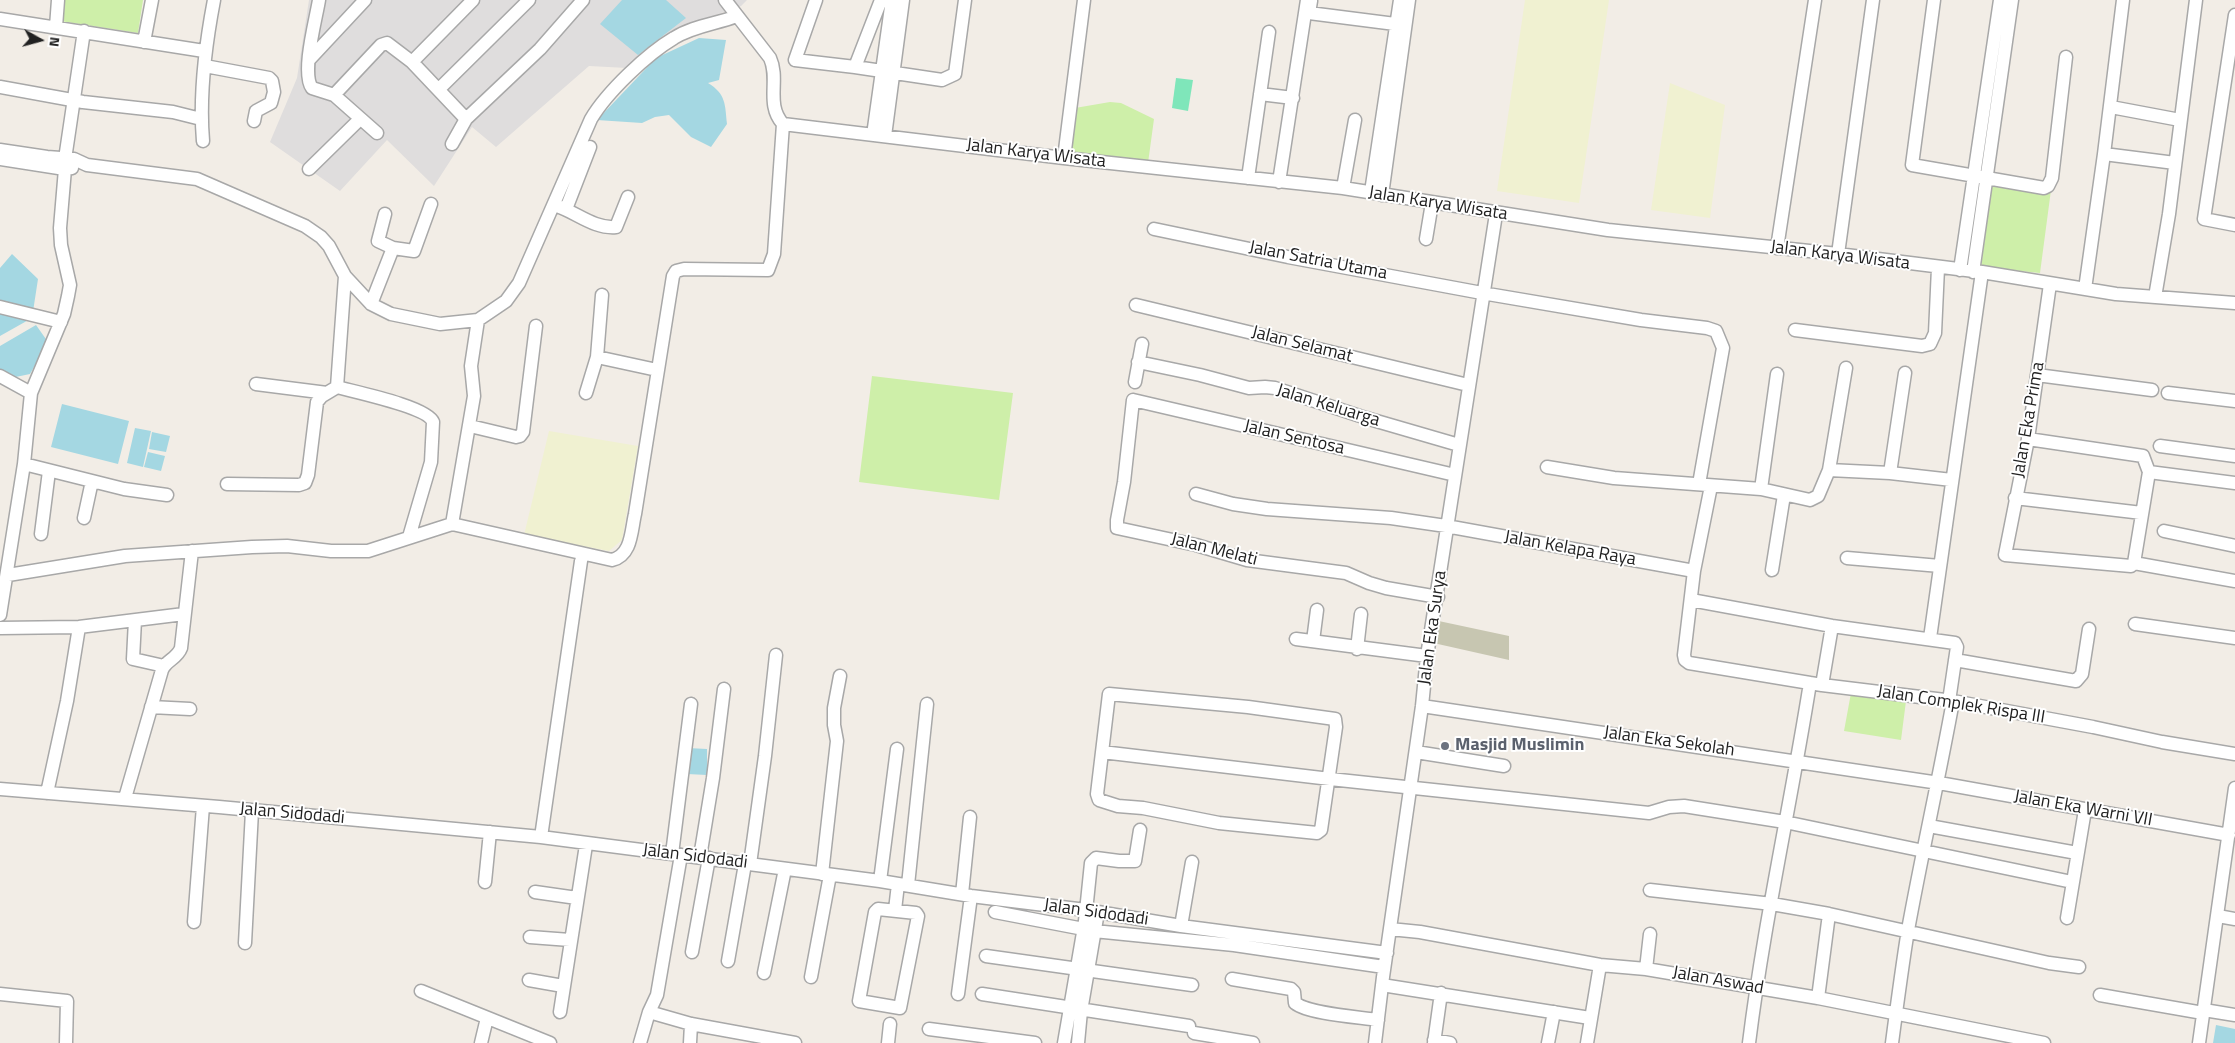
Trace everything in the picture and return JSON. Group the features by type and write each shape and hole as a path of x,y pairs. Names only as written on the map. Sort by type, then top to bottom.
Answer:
{"street":[{"path":"56,27 58,0"},
{"path":"144,42 152,0"},
{"path":"203,141 201,118 205,66 204,51 214,0"},
{"path":"319,0 309,60 308,75 310,86 334,95 377,133"},
{"path":"309,60 365,0"},
{"path":"412,62 473,0"},
{"path":"439,89 529,0"},
{"path":"452,144 466,119 540,49 583,0"},
{"path":"816,0 795,60 942,80 955,74 965,0"},
{"path":"855,67 881,0"},
{"path":"879,135 887,72 892,0"},
{"path":"887,72 903,0"},
{"path":"1064,158 1084,0"},
{"path":"1279,182 1307,0"},
{"path":"1312,0 1310,14 1401,25"},
{"path":"1400,0 1401,25"},
{"path":"1376,194 1401,25 1409,0"},
{"path":"1777,248 1815,0"},
{"path":"1838,254 1873,0"},
{"path":"1934,0 1912,165 1973,174 2044,188 2050,183 2066,57"},
{"path":"1930,638 1952,480 1971,367 1973,174 2000,0"},
{"path":"1972,271 1988,177 2012,0"},
{"path":"2085,289 2111,107 2123,0"},
{"path":"2155,297 2169,214 2196,0"},
{"path":"8,575 116,557 192,551 286,546 330,551 368,551 452,524 612,560 622,556 627,550 635,514 673,276 676,272 684,269 764,272 771,266 774,254 782,124 776,116 773,107 774,67 766,52 736,16 728,1"},
{"path":"2235,15 2230,88 2204,219 2235,225"},
{"path":"0,150 87,165 197,179 304,226 321,237 335,255 345,276 372,304 391,314 440,324 478,320 506,301 519,283 591,119 600,103 638,67 674,38 705,25 736,16"},
{"path":"0,20 204,51"},
{"path":"1248,178 1269,32"},
{"path":"0,615 8,575 24,464 31,393 61,322 70,285 61,245 60,228 68,162 74,145 88,33"},
{"path":"334,95 384,44 391,44 412,62 466,119"},
{"path":"205,66 269,78 272,81 274,92 271,103 256,111 254,120"},
{"path":"0,87 78,101 173,112 201,118"},
{"path":"1260,94 1293,98"},
{"path":"2111,107 2180,120"},
{"path":"309,168 360,119"},
{"path":"1343,188 1355,120"},
{"name":"Jalan Karya Wisata","path":"782,124 1064,158 1343,188 1432,204 1608,230 1838,254 1972,271 2085,289 2235,303"},
{"path":"566,209 590,147"},
{"path":"2104,154 2174,163"},
{"path":"0,159 68,162"},
{"path":"554,205 601,227 616,227 628,197"},
{"path":"385,214 378,241 393,248 414,251 431,204"},
{"path":"1426,239 1432,204"},
{"name":"Jalan Eka Surya","path":"1375,1043 1384,967 1416,752 1427,656 1438,597 1446,526 1496,214"},
{"name":"Jalan Satria Utama","path":"1154,229 1288,257 1482,293 1641,320 1706,328 1718,334 1722,348 1684,655 1687,662"},
{"path":"372,304 393,248"},
{"path":"1794,330 1922,346 1930,344 1934,340 1937,310 1935,305 1940,268"},
{"path":"227,484 299,485 305,483 308,475 318,402 332,390 345,276"},
{"name":"Jalan Eka Prima","path":"2050,284 2028,439 2005,555 2129,567 2134,563"},
{"path":"586,393 597,357 602,295"},
{"name":"Jalan Selamat","path":"1136,305 1468,385"},
{"path":"0,307 61,322"},
{"path":"452,524 474,396 471,366 478,320"},
{"path":"470,426 516,437 520,436 523,432 536,326"},
{"path":"1135,382 1142,344"},
{"path":"597,357 657,370"},
{"name":"Jalan Keluarga","path":"1138,362 1249,388 1275,388 1366,418 1459,444"},
{"path":"1547,467 1614,478 1761,489 1810,500 1815,499 1821,492 1829,470 1846,368"},
{"path":"1890,473 1905,373"},
{"path":"1761,489 1777,374"},
{"path":"2037,375 2152,390"},
{"path":"0,376 31,393"},
{"path":"256,384 332,390 424,412 432,418 431,462 409,537"},
{"path":"2168,392 2235,401"},
{"name":"Jalan Sentosa","path":"1133,400 1455,475"},
{"name":"Jalan Melati","path":"1133,400 1117,528 1196,545 1247,560 1346,573 1386,588 1438,597"},
{"path":"2028,439 2140,454 2146,459 2149,472 2134,563 2235,581"},
{"path":"2160,446 2235,456"},
{"path":"24,464 49,472 124,489 167,495"},
{"path":"1829,470 1890,473 1952,480"},
{"path":"41,534 49,472"},
{"path":"2149,472 2235,483"},
{"path":"84,518 92,481"},
{"name":"Jalan Kelapa Raya","path":"1196,494 1233,504 1267,509 1392,518 1446,526 1694,571"},
{"path":"1772,570 1784,495"},
{"path":"2016,498 2142,512"},
{"path":"2164,531 2235,546"},
{"path":"125,798 164,666 179,652 192,551"},
{"path":"1848,558 1940,566"},
{"path":"541,837 582,561"},
{"path":"1691,600 1832,626 1930,638 1955,643 1957,647 1951,701 1938,783 1908,932 1892,1043"},
{"path":"1313,641 1317,610"},
{"path":"0,628 79,627 184,614"},
{"path":"1357,648 1361,614"},
{"path":"135,620 133,659 164,666"},
{"path":"2135,624 2235,638"},
{"path":"1749,1043 1756,988 1785,822 1816,684 1832,626"},
{"path":"47,793 67,700 79,627"},
{"path":"1955,660 2076,681 2082,674 2089,629"},
{"path":"1296,639 1427,656"},
{"path":"728,960 747,864 765,756 776,655"},
{"name":"Jalan Complek Rispa III","path":"1687,662 1816,684 1951,701 2093,727 2162,742 2235,754"},
{"path":"811,978 826,875 837,741 834,725 834,708 840,676"},
{"path":"692,952 724,688"},
{"path":"1109,694 1331,717 1336,721 1330,779 1321,830 1317,833 1219,823 1143,808 1118,806 1099,800 1097,794 1109,694"},
{"path":"640,1043 649,1012 657,995 677,854 692,704"},
{"path":"895,910 903,884 927,704"},
{"name":"Jalan Eka Sekolah","path":"1422,706 1798,760 1938,783"},
{"path":"151,707 190,709"},
{"path":"880,881 897,749"},
{"path":"1102,752 1330,779 1649,813 1684,806 1785,822 2072,882"},
{"path":"1416,752 1504,766"},
{"name":"Jalan Eka Warni VII","path":"1938,783 2085,810 2231,840"},
{"name":"Jalan Sidodadi","path":"0,788 541,837 586,845 677,854 903,884 966,895 1092,911 1181,926 1387,953"},
{"path":"2199,1043 2231,840 2235,789"},
{"path":"194,922 203,806"},
{"path":"2067,918 2085,810"},
{"path":"245,943 252,811"},
{"path":"958,994 970,818"},
{"path":"1930,826 2077,853"},
{"path":"1064,1043 1075,1010 1092,911 1093,859 1135,861 1140,830"},
{"path":"485,882 490,832"},
{"path":"560,1012 576,898 586,845"},
{"path":"1181,926 1192,862"},
{"path":"764,973 785,869"},
{"path":"1650,890 1772,904 1829,914 2079,968"},
{"path":"535,892 576,898"},
{"path":"878,909 895,910 916,913 918,916 900,1008 858,1001 875,912 878,909"},
{"path":"995,912 1089,929 1234,945 1384,967"},
{"path":"1818,998 1829,914"},
{"path":"2218,916 2235,918"},
{"name":"Jalan Aswad","path":"1390,929 1420,932 1600,965 1646,969 1818,998 2044,1043"},
{"path":"1646,969 1650,934"},
{"path":"530,937 570,940"},
{"path":"986,956 1192,985"},
{"path":"1588,1043 1590,1018 1600,965"},
{"path":"529,980 563,986"},
{"path":"1232,980 1291,989 1294,992 1295,1003 1300,1007 1378,1020"},
{"path":"1382,985 1590,1018"},
{"path":"421,991 550,1043"},
{"path":"1441,993 1434,1042 1450,1043"},
{"path":"0,994 67,1001 66,1043"},
{"path":"982,994 1191,1029 1253,1043"},
{"path":"2100,994 2235,1015"},
{"path":"1075,1010 1078,1043"},
{"path":"649,1012 692,1024 796,1043"},
{"path":"1548,1043 1554,1012"},
{"path":"481,1043 487,1018"},
{"path":"690,1043 692,1024"},
{"path":"888,1043 890,1024"},
{"path":"929,1029 1034,1043"}],"shaded area":[{"path":"309,0 747,0 741,6 688,25 627,68 589,66 496,147 472,127 434,186 387,140 340,191 270,142 297,78"},
{"path":"1525,0 1609,0 1579,203 1497,191"},
{"path":"1670,83 1725,105 1710,218 1651,210"},
{"path":"549,431 638,446 622,540 609,551 524,535"},
{"path":"1434,620 1509,636 1509,660 1429,642"}],"green space":[{"path":"62,0 143,0 138,33 60,21"},
{"path":"1176,78 1193,80 1188,111 1172,108"},
{"path":"1110,102 1121,103 1154,119 1148,163 1069,153 1075,108"},
{"path":"1992,184 2051,190 2040,273 1981,267"},
{"path":"872,376 1013,393 999,500 859,482"},
{"path":"1851,693 1906,701 1901,740 1844,731"}],"water":[{"path":"622,0 666,0 686,18 638,55 600,24"},
{"path":"699,38 726,40 719,80 708,83 718,91 724,100 727,124 711,147 691,137 669,115 655,117 642,123 597,120 656,58"},
{"path":"12,254 38,279 32,318 0,336 0,268"},
{"path":"36,325 48,342 30,374 6,379 0,375 0,346"},
{"path":"62,404 129,421 118,464 51,447"},
{"path":"135,428 151,431 143,467 127,463"},
{"path":"152,432 170,436 166,452 149,449"},
{"path":"148,452 165,456 161,471 144,467"},
{"path":"688,748 707,749 707,775 687,774"},
{"path":"2216,1025 2235,1029 2235,1043 2213,1043"}],"place":[{"name":"Masjid Muslimin","path":"1445,746"}]}
